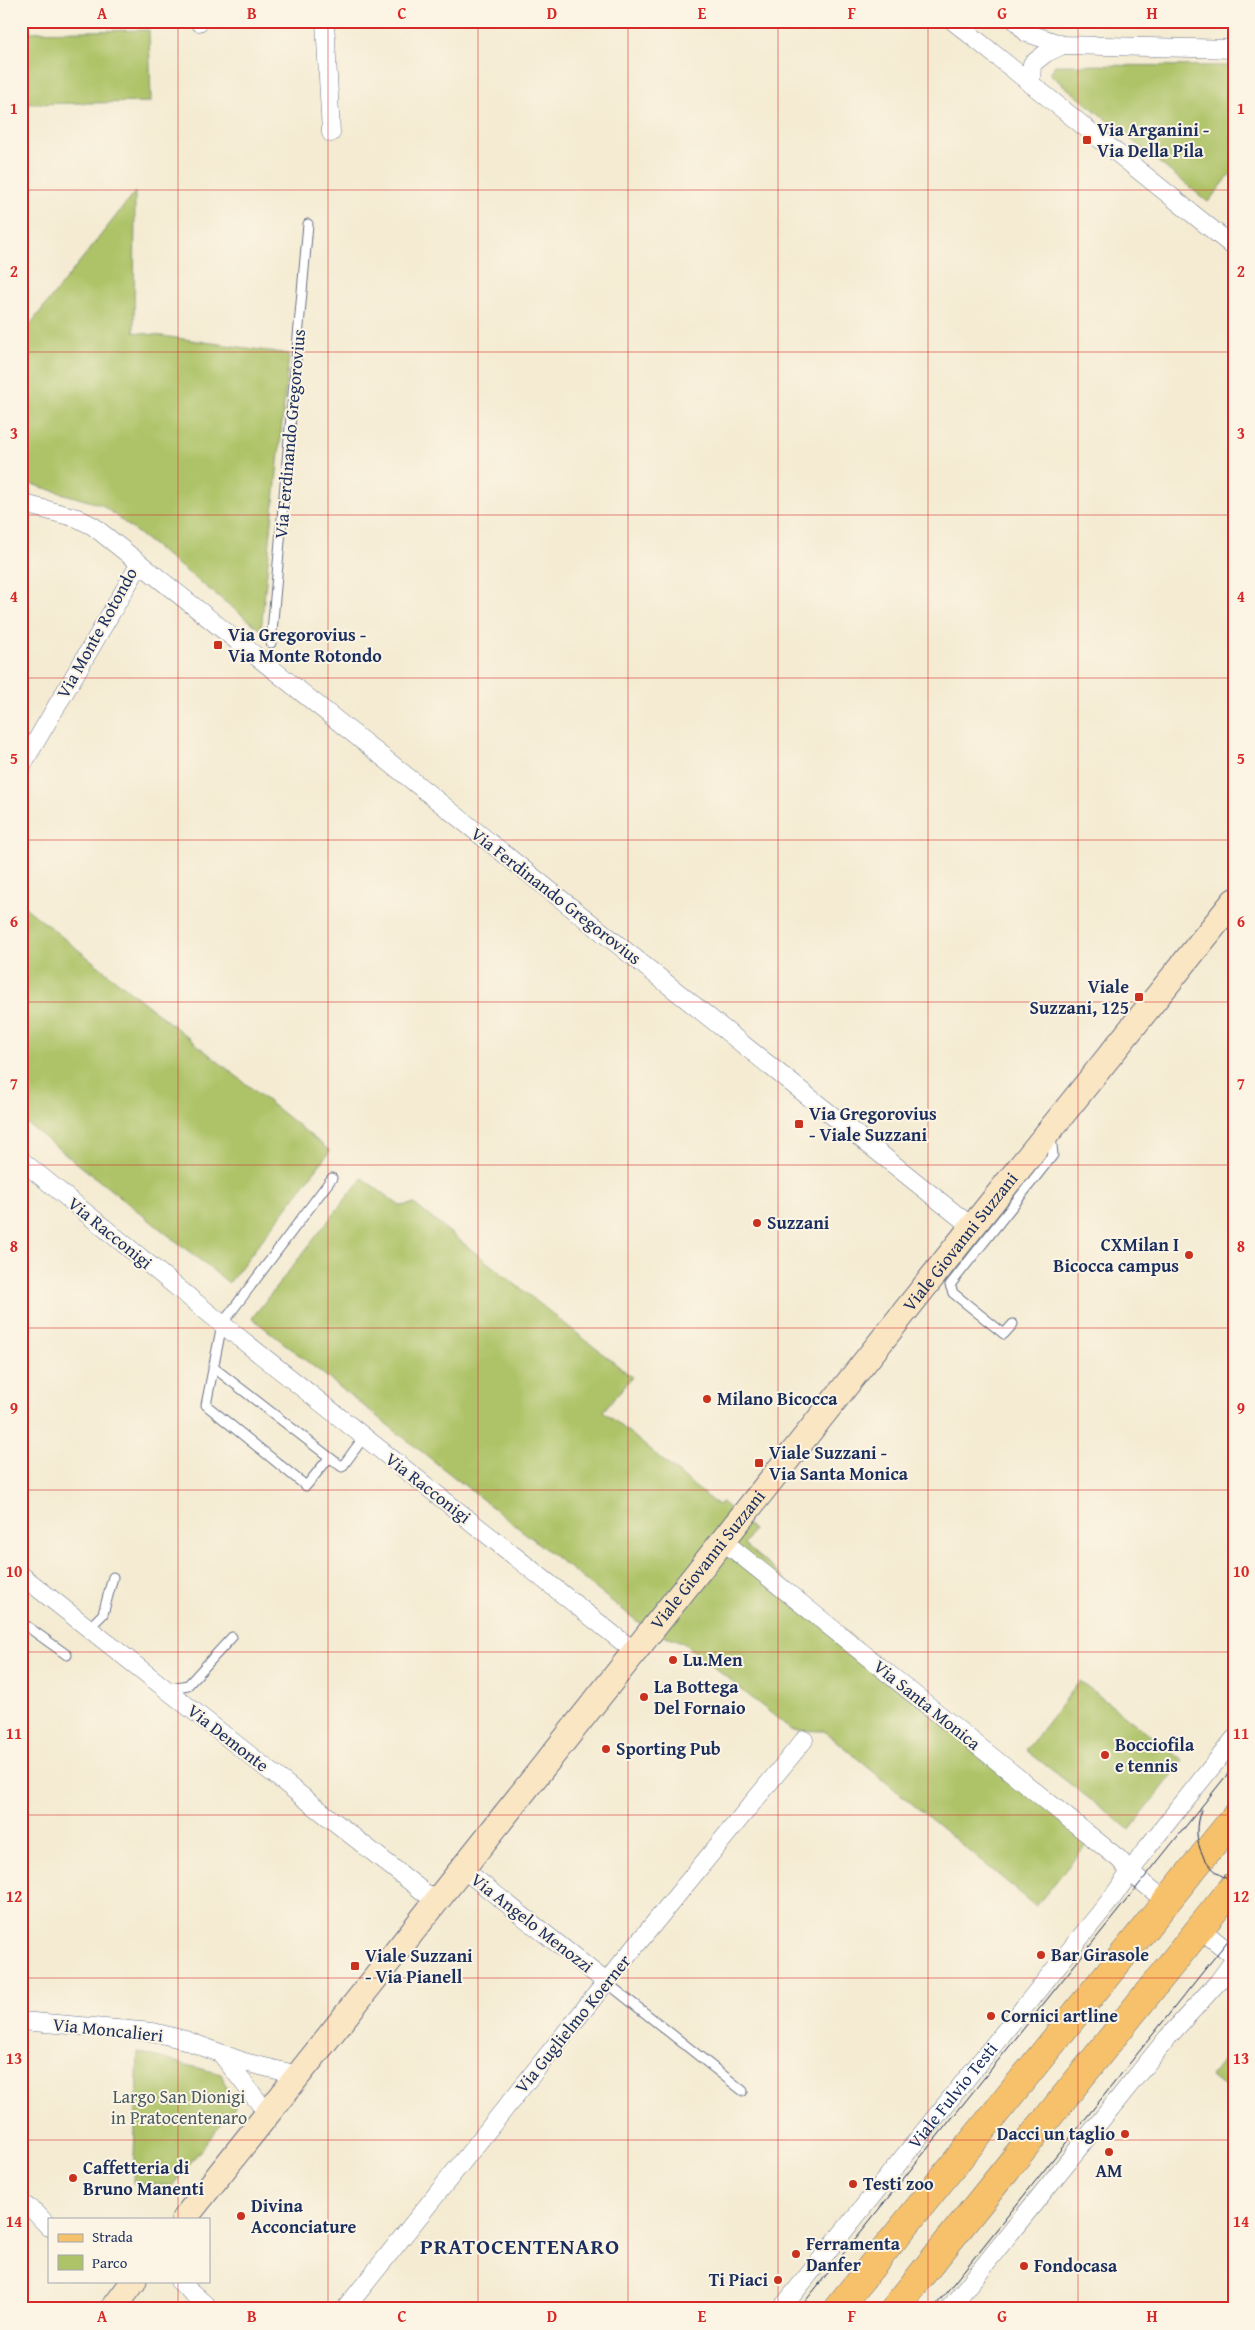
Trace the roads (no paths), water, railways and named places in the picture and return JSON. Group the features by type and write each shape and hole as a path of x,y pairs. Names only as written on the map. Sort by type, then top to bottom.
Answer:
{"main road":[{"path":"836,2309 1234,1818"},
{"path":"894,2309 1234,1886"},
{"path":"1167,1902 1199,1928"}],"street":[{"path":"325,21 331,132"},
{"path":"1016,21 1026,33 1063,45 1234,49"},
{"path":"963,24 1031,84 1234,247"},
{"path":"1031,84 1032,64 1046,53 1063,45"},
{"name":"Via Monte Rotondo","path":"21,503 88,522 139,565 21,767"},
{"name":"Via Ferdinando Gregorovius","path":"139,565 972,1227"},
{"name":"Viale Giovanni Suzzani","path":"185,2218 722,1540 1234,901"},
{"name":"Via Racconigi","path":"21,1160 364,1438 634,1651"},
{"name":"Via Santa Monica","path":"722,1540 1119,1859 1130,1872 1167,1902"},
{"name":"Via Demonte","path":"21,1575 436,1901"},
{"name":"Viale Fulvio Testi","path":"781,2309 1234,1739"},
{"name":"Via Guglielmo Koerner","path":"345,2309 606,1982 804,1740"},
{"name":"Via Angelo Menozzi","path":"462,1868 606,1982"},
{"path":"1199,1928 1234,1956"},
{"path":"949,2309 1168,2037 1218,1982 1234,1960"},
{"name":"Via Moncalieri","path":"21,2021 153,2032 185,2040 221,2055 298,2075"},
{"name":"Via Moncalieri","path":"221,2055 267,2113"},
{"path":"23,2203 48,2227"},
{"path":"180,2282 210,2309"},
{"path":"113,2309 127,2283"}],"lane":[{"name":"Via Ferdinando Gregorovius","path":"271,644 308,224"},
{"path":"1013,1324 1004,1334 953,1293 950,1286 1053,1155 1050,1129"},
{"path":"329,1458 306,1486 206,1405 222,1324 332,1178"},
{"path":"214,1367 342,1467 364,1438"},
{"path":"89,1628 103,1614 113,1577"},
{"path":"23,1625 66,1654"},
{"path":"166,1689 188,1685 232,1637"},
{"name":"Via Angelo Menozzi","path":"606,1982 743,2091"}],"tram line":[{"path":"799,2309 1234,1766"},
{"path":"1201,1810 1197,1832 1198,1843 1202,1853 1214,1870 1234,1882"},
{"path":"933,2309 1234,1933"}],"place":[{"name":"Via Arganini - Via Della Pila","path":"1087,140"},
{"name":"Via Gregorovius - Via Monte Rotondo","path":"218,645"},
{"name":"Viale Suzzani, 125","path":"1139,997"},
{"name":"Via Gregorovius - Viale Suzzani","path":"799,1124"},
{"name":"Suzzani","path":"757,1223"},
{"name":"CXMilan I Bicocca campus","path":"1189,1255"},
{"name":"Milano Bicocca","path":"707,1399"},
{"name":"Viale Suzzani - Via Santa Monica","path":"759,1463"},
{"name":"Lu.Men","path":"673,1660"},
{"name":"La Bottega Del Fornaio","path":"644,1697"},
{"name":"Sporting Pub","path":"606,1749"},
{"name":"Bocciofila e tennis","path":"1105,1755"},
{"name":"Bar Girasole","path":"1041,1955"},
{"name":"Viale Suzzani - Via Pianell","path":"355,1966"},
{"name":"Cornici artline","path":"991,2016"},
{"name":"Dacci un taglio","path":"1125,2134"},
{"name":"AM","path":"1109,2152"},
{"name":"Caffetteria di Bruno Manenti","path":"73,2178"},
{"name":"Testi zoo","path":"853,2184"},
{"name":"Divina Acconciature","path":"241,2216"},
{"name":"Ferramenta Danfer","path":"796,2254"},
{"name":"Fondocasa","path":"1024,2266"},
{"name":"Ti Piaci","path":"778,2280"}],"district":[{"name":"PRATOCENTENARO","path":"520,2246"}],"park label":[{"name":"Largo San Dionigi in Pratocentenaro","path":"179,2107"}]}
